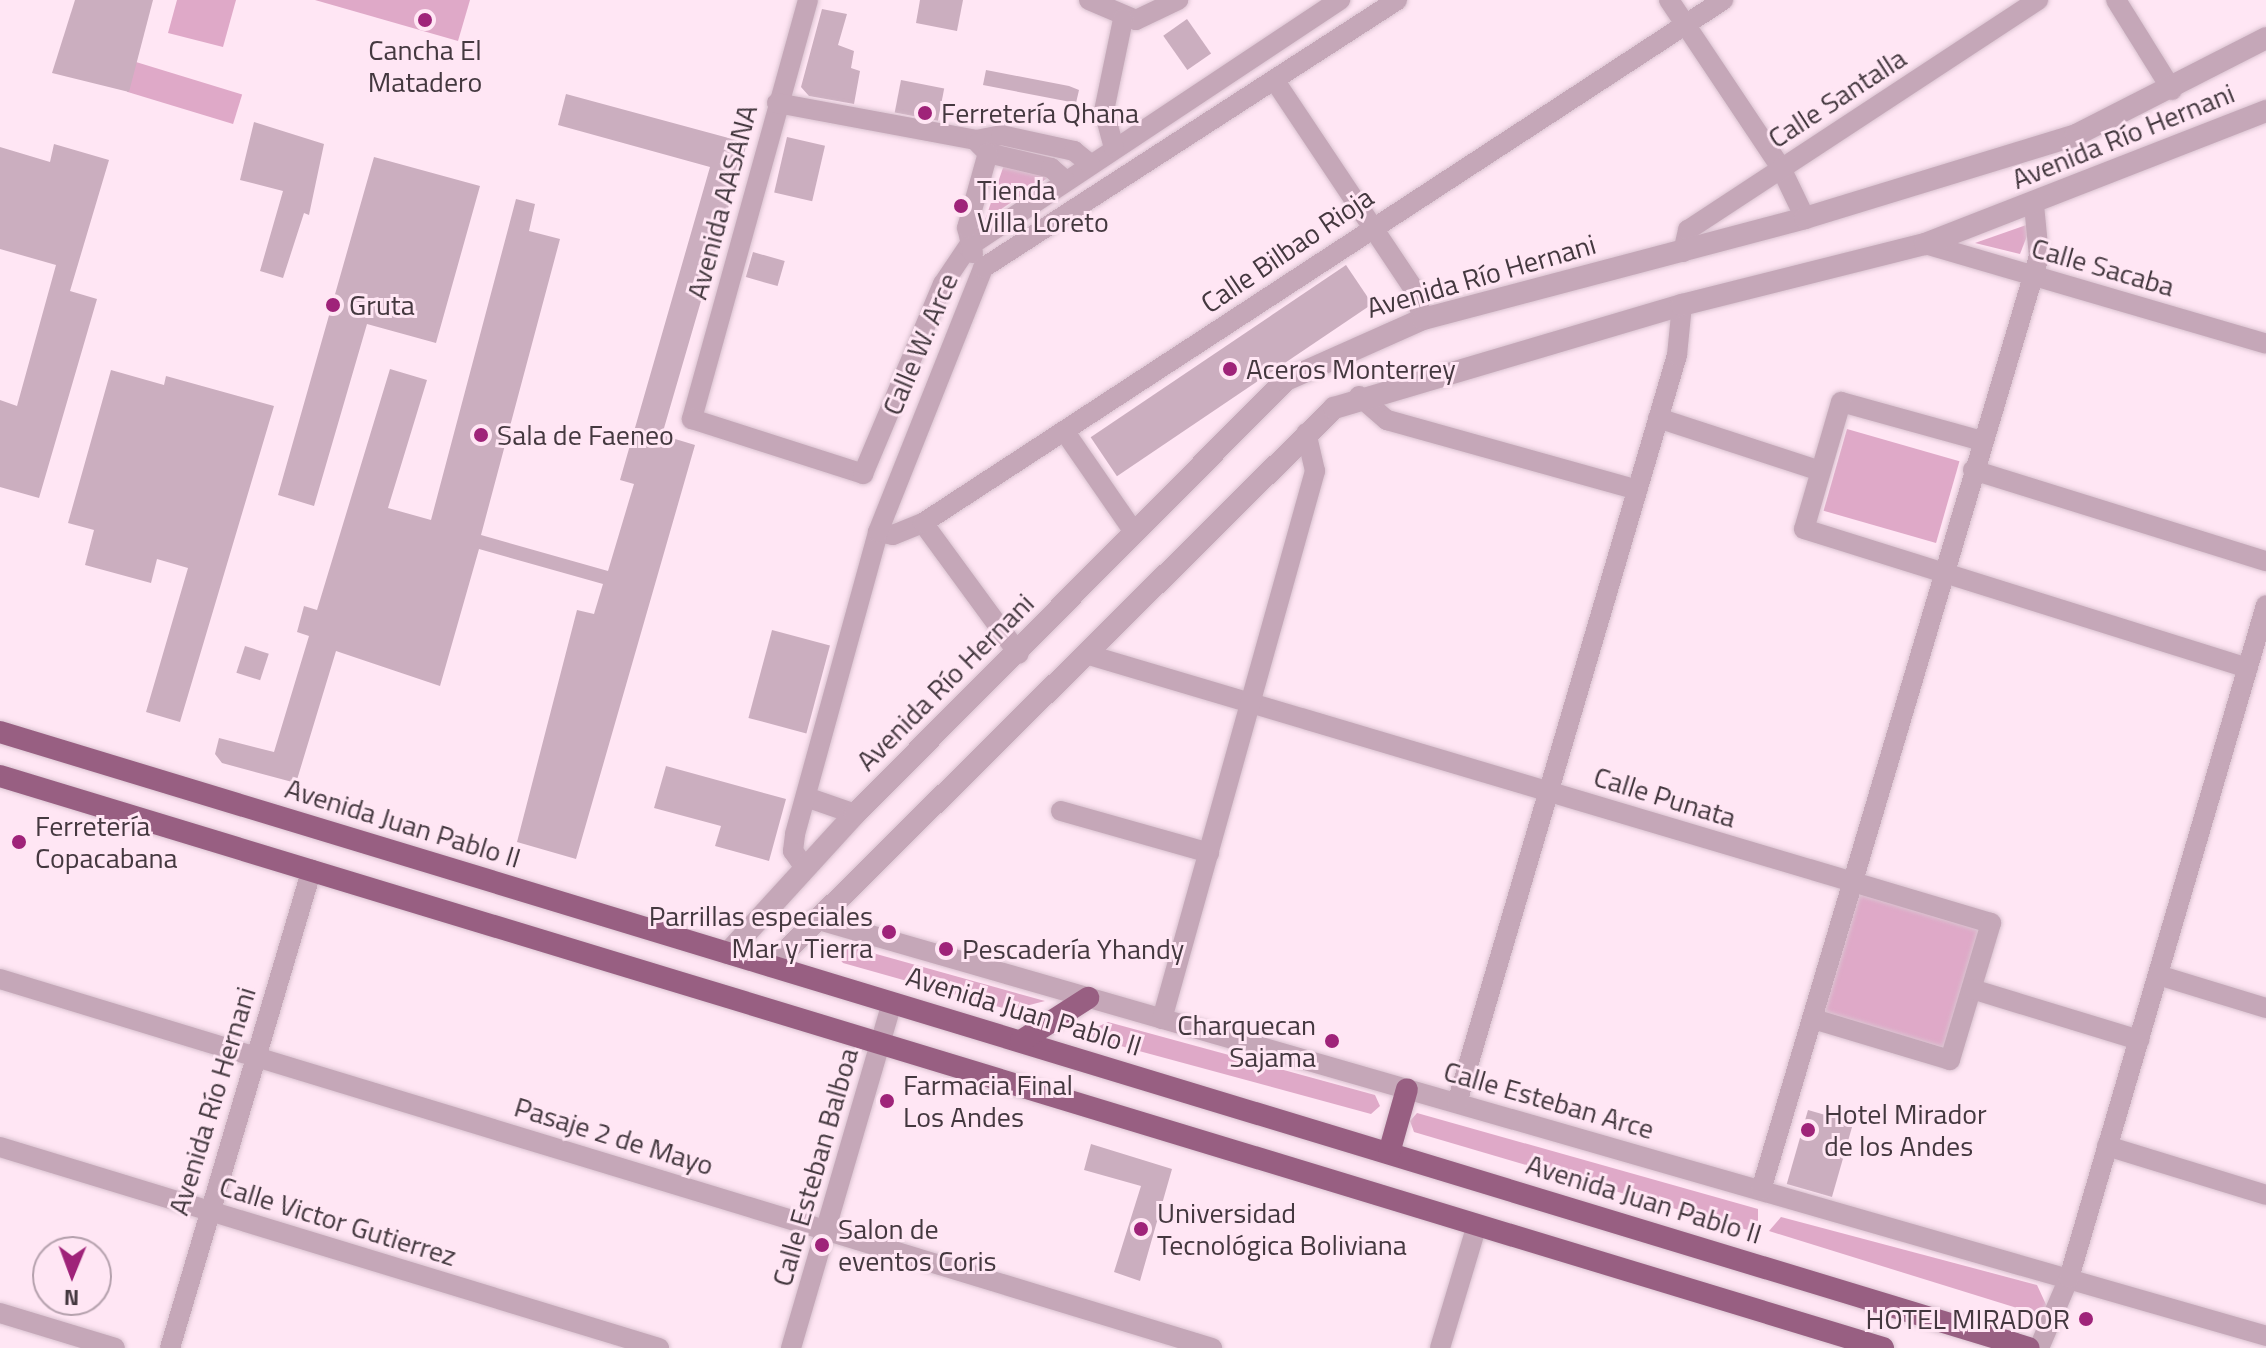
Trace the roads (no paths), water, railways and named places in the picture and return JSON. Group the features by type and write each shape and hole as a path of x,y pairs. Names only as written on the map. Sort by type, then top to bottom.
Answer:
{"highway":[{"name":"Avenida Juan Pablo II","path":"0,732 2029,1348"},
{"path":"0,776 1883,1348"},
{"path":"1021,1041 1088,998"},
{"path":"1389,1153 1407,1089"}],"street":[{"name":"Avenida AASANA","path":"808,0 692,419 863,474"},
{"path":"1089,0 1123,19 1150,17 1178,0"},
{"name":"Calle W. Arce","path":"863,474 943,284 968,247 1340,0"},
{"name":"Calle W. Arce","path":"805,868 793,851 878,532 983,268 1397,0"},
{"path":"1669,0 1781,168 1805,218"},
{"name":"Calle Bilbao Rioja","path":"878,532 893,535 923,523 1065,432 1372,226 1723,0"},
{"name":"Calle Santalla","path":"1683,252 1688,230 2038,0"},
{"path":"2116,0 2172,90"},
{"path":"1114,148 1104,111 1123,19"},
{"name":"Avenida Río Hernani","path":"728,953 855,814 1019,654 1134,532 1286,380 1423,319 1805,218 2076,135 2172,90 2266,38"},
{"path":"1275,81 1413,288 1423,319"},
{"path":"777,103 982,147 1051,168 1065,180"},
{"name":"Avenida Río Hernani","path":"771,966 815,919 1089,655 1306,433 1359,396 1682,305 1925,244 2034,205 2266,111"},
{"path":"983,268 968,247 967,228 982,147 1001,135 1074,151 1090,164"},
{"path":"1761,1190 2033,276 2041,235 2034,205"},
{"name":"Calle Sacaba","path":"1925,244 2266,344"},
{"path":"1457,1103 1545,791 1682,337 1682,305"},
{"path":"1359,396 1387,420 1637,490"},
{"path":"1982,441 1841,402 1804,529 2248,668"},
{"path":"1658,418 1820,471"},
{"path":"1065,432 1134,532"},
{"path":"1162,1019 1315,471 1306,433"},
{"path":"1973,470 2266,561"},
{"path":"923,523 1019,654"},
{"path":"2039,1348 2069,1278 2266,607"},
{"name":"Calle Punata","path":"1089,655 1991,923 1972,989"},
{"path":"806,797 855,814"},
{"path":"1061,811 1209,853"},
{"name":"Avenida Río Hernani","path":"170,1348 312,870"},
{"name":"Calle Esteban Arce","path":"815,919 2266,1336"},
{"path":"2158,975 2266,1008"},
{"name":"Pasaje 2 de Mayo","path":"0,979 1212,1348"},
{"path":"1813,1019 1950,1060 1972,989 2139,1040"},
{"name":"Calle Esteban Balboa","path":"791,1348 892,1002"},
{"path":"2107,1146 2266,1195"},
{"name":"Calle Victor Gutierrez","path":"0,1147 659,1348"},
{"path":"1440,1348 1477,1225"},
{"path":"0,1313 115,1348"}],"place":[{"name":"Cancha El Matadero","path":"425,20"},
{"name":"Ferretería Qhana","path":"925,113"},
{"name":"Tienda Villa Loreto","path":"961,206"},
{"name":"Gruta","path":"333,305"},
{"name":"Aceros Monterrey","path":"1230,369"},
{"name":"Sala de Faeneo","path":"481,435"},
{"name":"Ferretería Copacabana","path":"19,842"},
{"name":"Parrillas especiales Mar y Tierra","path":"889,932"},
{"name":"Pescadería Yhandy","path":"946,949"},
{"name":"Charquecan Sajama","path":"1332,1041"},
{"name":"Farmacia Final Los Andes","path":"887,1101"},
{"name":"Hotel Mirador de los Andes","path":"1808,1130"},
{"name":"Universidad Tecnológica Boliviana","path":"1141,1229"},
{"name":"Salon de eventos Coris","path":"822,1245"},
{"name":"HOTEL MIRADOR","path":"2086,1319"}]}
